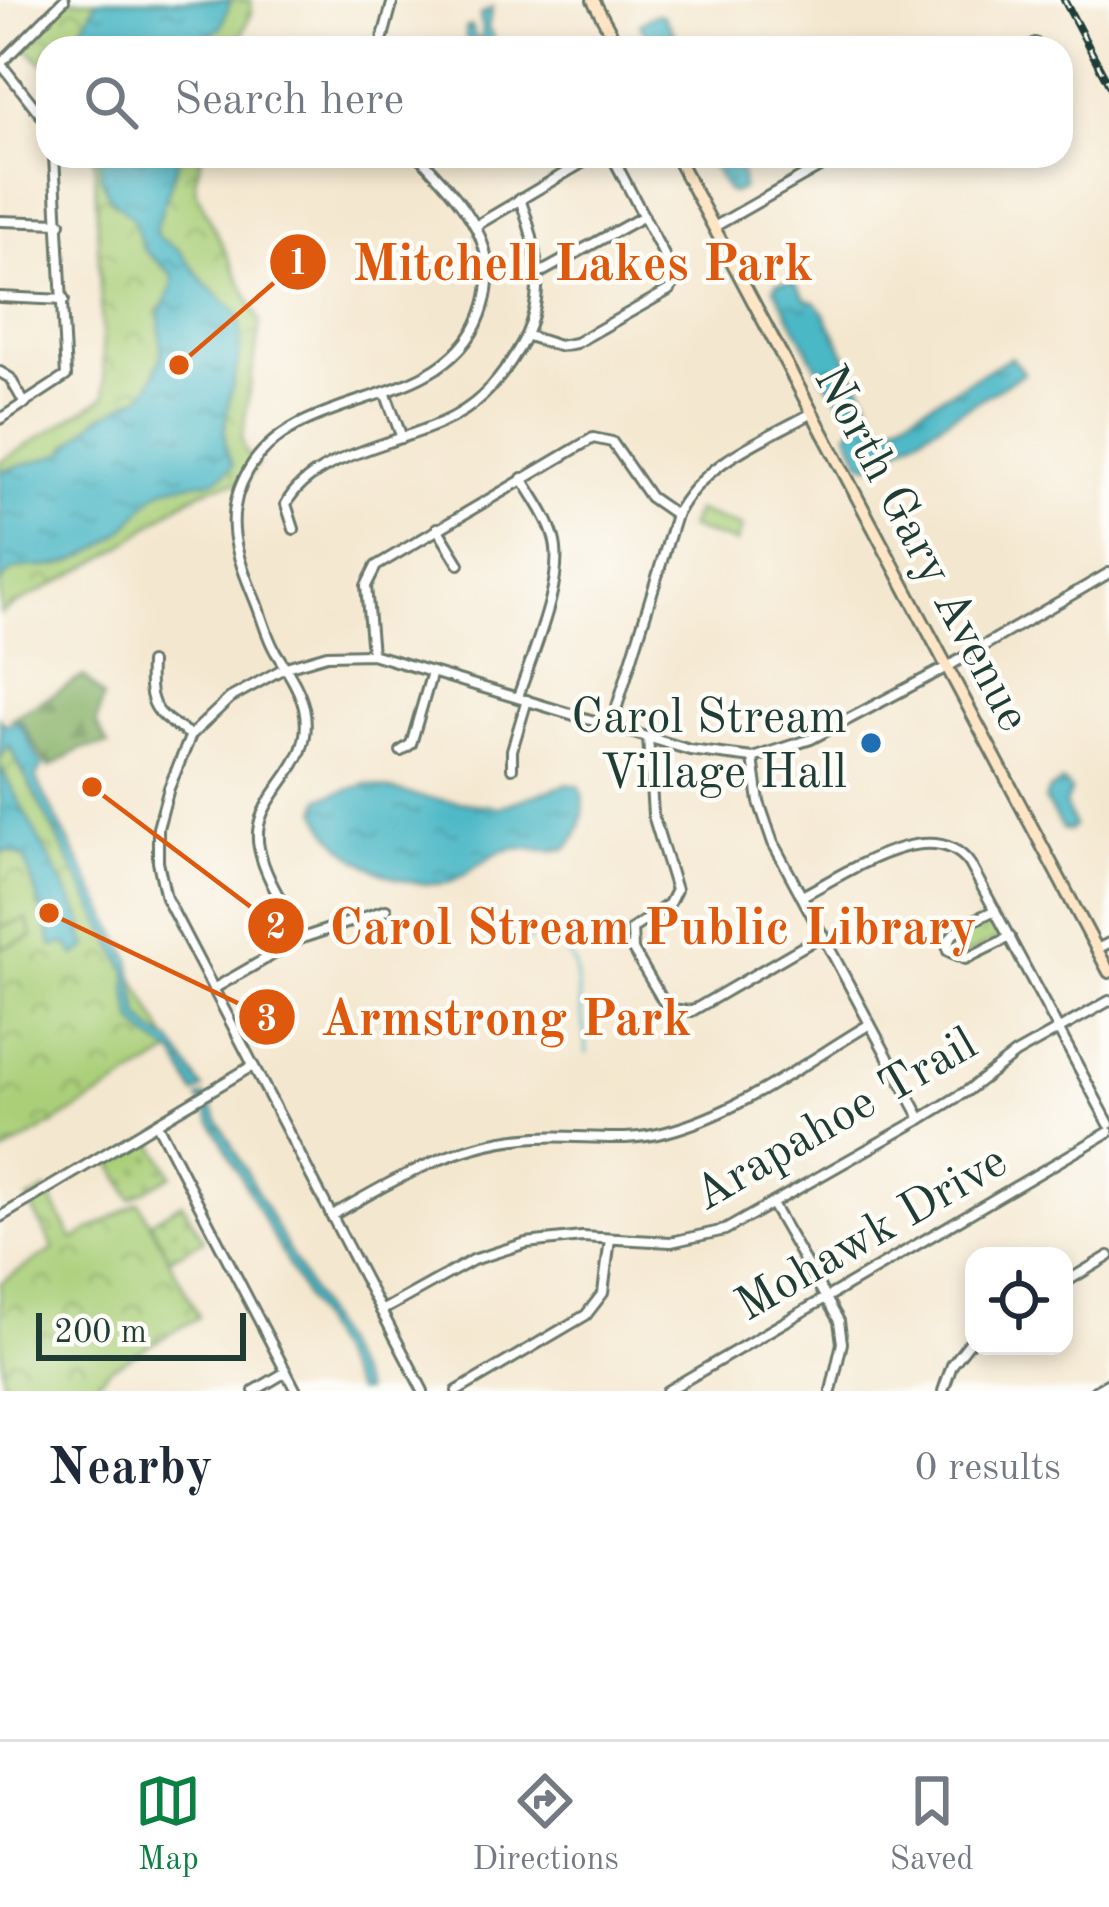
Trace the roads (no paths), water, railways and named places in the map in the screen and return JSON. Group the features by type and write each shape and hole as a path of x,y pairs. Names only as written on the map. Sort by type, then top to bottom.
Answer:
{"street":[{"path":"36,109 0,63 64,0"},
{"path":"383,36 393,0"},
{"path":"593,0 612,36"},
{"path":"0,419 66,376 55,168"},
{"path":"302,938 262,861 258,843 261,812 301,756 304,709 269,639 235,552 232,518 237,493 250,467 274,440 303,423 441,367 471,334 482,311 488,278 486,253 477,225 429,168"},
{"path":"477,225 574,168"},
{"path":"527,336 559,346 577,344 669,290 677,280 618,168"},
{"name":"North Gary Avenue","path":"682,168 947,667 1103,946 1109,972"},
{"path":"714,227 818,168"},
{"path":"294,529 286,504 304,479 452,418 502,376 527,336 538,274 531,227 520,200"},
{"path":"538,274 644,216"},
{"path":"0,221 60,223"},
{"path":"0,297 64,300"},
{"path":"0,372 10,378 25,404"},
{"path":"385,392 402,438"},
{"path":"611,726 676,515 694,486 719,464 812,413"},
{"path":"373,654 367,583 384,560 593,438 605,435 619,448 650,497 676,515"},
{"path":"512,768 512,749 557,555 550,525 522,478"},
{"path":"436,528 459,565"},
{"path":"423,1391 166,898 158,862 161,812 191,735 230,698 286,667 327,655 373,654 648,737 712,754 753,758 812,740 1109,573"},
{"path":"356,580 367,583"},
{"path":"150,663 149,692 157,712 191,735"},
{"path":"401,751 411,744 432,671"},
{"path":"648,737 653,815 680,896 626,933 675,1017 823,935"},
{"path":"753,758 763,817 921,1119"},
{"path":"954,847 960,836"},
{"path":"802,896 919,843 954,847 970,864 1109,1128"},
{"path":"213,989 302,938 386,910"},
{"path":"995,910 954,932 947,942 948,951 965,959 1010,937"},
{"name":"Arapahoe Trail","path":"381,1311 498,1250 553,1239 654,1243 725,1230 921,1119 1109,1001"},
{"path":"332,1216 424,1164 481,1144 535,1137 620,1139 686,1126 722,1111 870,1024"},
{"path":"0,1217 252,1066"},
{"path":"157,1124 296,1391"},
{"name":"Mohawk Drive","path":"667,1391 1109,1128"},
{"path":"772,1206 842,1331 832,1388 847,1391"},
{"path":"457,1391 586,1315 603,1293 610,1239"},
{"path":"1073,1277 1109,1256"},
{"path":"943,1391 952,1365 965,1348"},
{"path":"254,1391 286,1372"},
{"path":"1095,1391 1109,1383"}],"water":[{"path":"97,0 231,0 221,27 209,36 74,36"},
{"path":"492,8 488,28 492,36 483,36 480,15"},
{"path":"663,15 676,36 645,36 640,23"},
{"path":"101,168 176,168 155,231 238,314 239,352 225,432 233,465 215,479 156,494 124,529 93,552 57,566 13,571 0,585 0,471 61,454 97,419 142,395 161,358 159,314 173,275 143,249 133,219 109,196"},
{"path":"714,168 741,172 743,188 727,191"},
{"path":"794,282 806,300 824,312 883,430 1011,357 1024,373 870,465 861,462 848,433 857,420 824,380 774,288 777,283"},
{"path":"0,718 4,724 19,721 43,766 35,777 130,959 139,1015 154,1032 172,1042 203,1089 195,1094 175,1055 134,1022 127,972 9,745 0,758"},
{"path":"0,766 84,926 81,934 88,947 75,956 66,943 53,947 25,859 0,852"},
{"path":"1063,782 1071,790 1065,804 1074,826 1069,831 1062,829 1045,800 1048,791"},
{"path":"366,784 499,807 568,784 579,786 583,810 580,827 567,848 511,849 454,880 419,883 383,873 351,854 317,811 321,798"},
{"path":"205,1096 365,1391 356,1391 199,1099"}],"waterway":[{"path":"511,939 559,939 575,966 587,1053"}],"railway":[{"path":"1064,0 1109,85"}],"place":[{"name":"Mitchell Lakes Park","path":"179,365"},
{"name":"Carol Stream Village Hall","path":"871,743"},
{"name":"Carol Stream Public Library","path":"92,787"},
{"name":"Armstrong Park","path":"49,913"}]}
